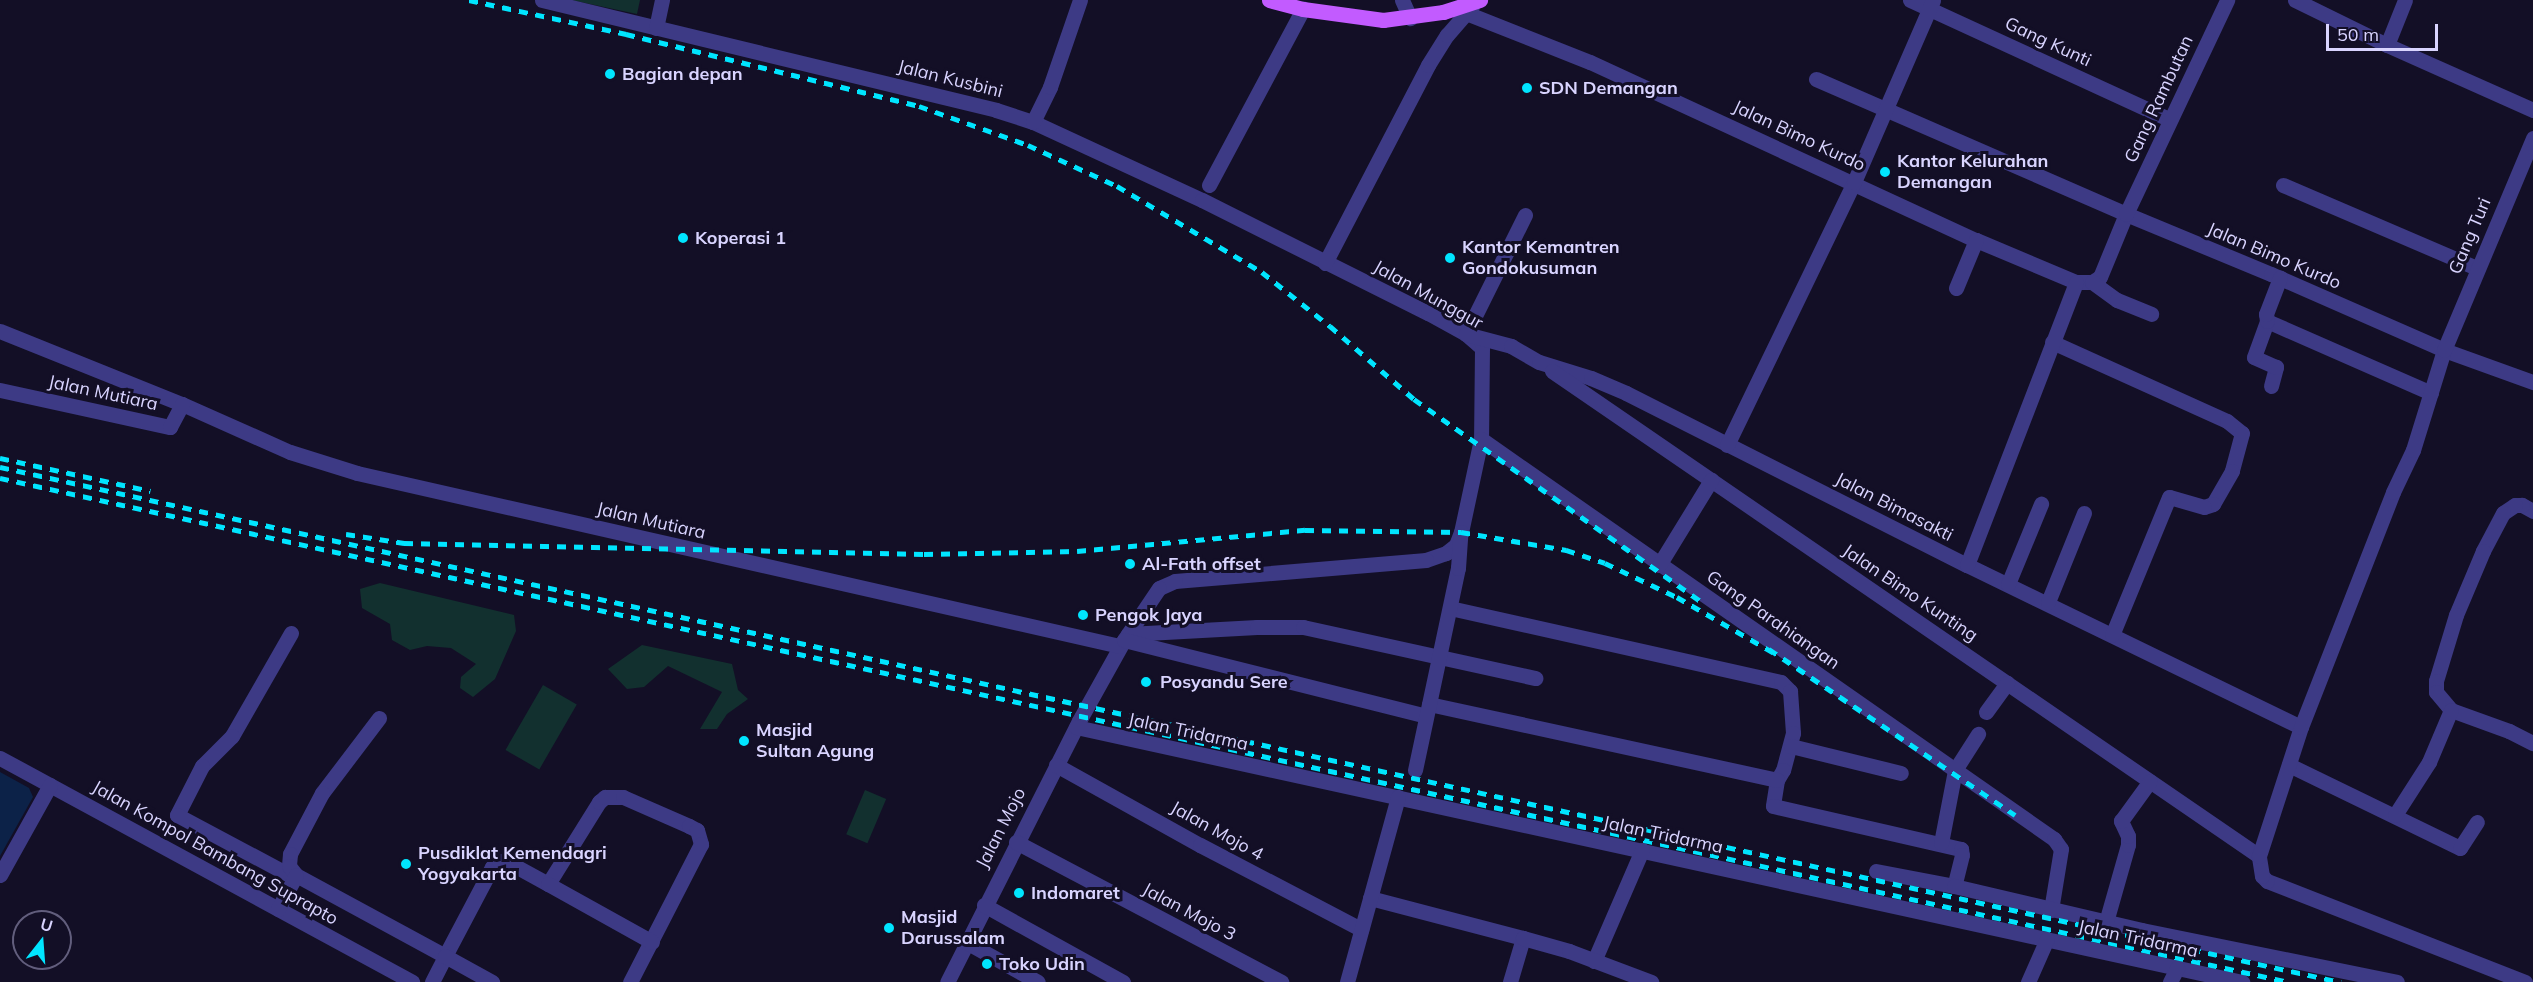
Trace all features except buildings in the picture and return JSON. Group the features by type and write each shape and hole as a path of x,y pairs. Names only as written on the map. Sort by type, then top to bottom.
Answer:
{"main road":[{"path":"1269,0 1303,9 1383,20 1410,18 1474,5"}],"street":[{"name":"Jalan Kusbini","path":"542,0 996,110 1033,122 1202,200 1325,263"},
{"path":"656,28 662,0"},
{"path":"1033,122 1050,87 1080,0"},
{"path":"1402,0 1410,18"},
{"name":"Gang Kunti","path":"1910,0 1931,4 2169,119"},
{"name":"Gang Rambutan","path":"2126,214 2227,0"},
{"path":"2295,0 2387,45 2533,110"},
{"path":"2387,45 2405,0"},
{"path":"1727,445 1854,182 1931,4"},
{"path":"1325,263 1428,64 1447,35 1474,5"},
{"name":"Jalan Bimo Kurdo","path":"1474,5 1590,62 1976,240 2076,282 2092,282"},
{"path":"1209,185 1303,9"},
{"name":"Jalan Bimo Kurdo","path":"1816,79 2444,350 2533,382"},
{"name":"Gang Turi","path":"2444,350 2533,138"},
{"path":"2283,185 2477,268"},
{"path":"2126,214 2100,277 2092,282 2117,300 2151,314"},
{"path":"1466,334 1525,215"},
{"path":"1956,288 1976,240"},
{"name":"Jalan Munggur","path":"1325,263 1466,334 1482,348 1481,439 1460,536 1458,568 1450,608 1414,770"},
{"path":"2271,386 2276,367 2254,357 2267,321 2266,314 2280,278"},
{"path":"1967,565 2076,282"},
{"path":"2267,321 2431,393"},
{"name":"Jalan Mutiara","path":"0,331 182,404 290,452 357,473 1124,640"},
{"name":"Jalan Bimasakti","path":"1466,334 1511,346 1539,362 1591,378 1626,393 1967,565 2048,602 2301,727"},
{"path":"2052,342 2227,421 2242,433 2232,471 2213,504 2204,507 2169,497 2112,635"},
{"path":"2444,350 2413,450 2393,492 2301,727 2259,856 2262,876 2267,881 2525,982"},
{"name":"Jalan Bimo Kunting","path":"1539,362 2259,856"},
{"name":"Jalan Mutiara","path":"0,390 170,428 182,404"},
{"name":"Gang Parahiangan","path":"1481,439 2059,843 2061,849 2051,910"},
{"path":"1659,565 1711,480"},
{"path":"2008,584 2041,504"},
{"path":"2533,511 2522,505 2515,505 2503,513 2483,551 2456,615 2436,681 2436,692 2451,710 2509,730 2533,743"},
{"path":"2048,602 2084,513"},
{"path":"1124,640 1159,588 1175,581 1426,560 1446,553 1460,536"},
{"path":"1450,608 1781,682 1790,691 1793,733 1781,777 1777,780 1773,806 1777,809 1961,849 1962,855 1953,886"},
{"path":"1124,640 1285,626 1303,627 1535,678"},
{"path":"291,633 232,736 202,766 177,815 492,982"},
{"path":"1124,640 1427,710 1777,780"},
{"name":"Jalan Mojo","path":"947,982 1056,765 1124,640"},
{"path":"1986,712 2007,683"},
{"path":"2395,815 2429,762 2451,710"},
{"path":"295,876 289,866 290,854 322,793 379,718"},
{"name":"Jalan Tridarma","path":"1076,728 2242,982"},
{"path":"1941,843 1955,770 1978,734"},
{"path":"1791,746 1901,773"},
{"name":"Jalan Kompol Bambang Suprapto","path":"0,758 412,982"},
{"name":"Jalan Mojo 4","path":"1056,765 1200,845 1360,929"},
{"path":"2289,765 2460,848 2477,822"},
{"path":"2106,922 2128,845 2128,836 2121,821 2150,782"},
{"path":"0,875 50,785"},
{"path":"548,884 598,802 605,797 623,797 690,826 700,836 701,849 630,982"},
{"path":"1347,982 1398,797"},
{"name":"Jalan Mojo 3","path":"1016,843 1281,982"},
{"path":"1594,961 1642,850"},
{"path":"432,982 492,867 499,861 508,862 652,942"},
{"path":"1876,871 1953,886 2106,922 2397,982"},
{"path":"278,909 295,876"},
{"path":"1370,898 1523,938 1651,982"},
{"path":"984,905 1123,982"},
{"path":"1510,982 1523,938"},
{"path":"2028,982 2047,939"},
{"path":"966,942 1038,982"},
{"path":"2170,982 2177,968"}],"green space":[{"path":"571,0 640,0 637,14"},
{"path":"380,583 514,615 516,631 495,679 473,697 460,688 461,677 476,664 451,648 427,646 410,650 392,640 390,624 362,608 360,589"},
{"path":"642,645 732,664 738,690 748,699 727,714 717,729 700,729 722,692 668,666 644,687 627,689 608,669"},
{"path":"543,685 577,704 539,769 506,750"},
{"path":"865,790 886,799 867,843 846,834"}],"water":[{"path":"0,772 29,788 33,797 0,856"}],"railway":[{"path":"469,0 626,34 919,106 1028,145 1117,186 1262,272 1330,326 1414,399 1705,604"},
{"path":"0,458 150,491"},
{"path":"0,467 2341,982"},
{"path":"0,478 2289,982"},
{"path":"346,534 404,543 924,554 1077,551 1305,530 1461,532 1566,550 1605,563 1677,597 1776,654"},
{"path":"1769,649 2015,815"}],"place":[{"name":"Bagian depan","path":"610,74"},
{"name":"SDN Demangan","path":"1527,88"},
{"name":"Kantor Kelurahan Demangan","path":"1885,172"},
{"name":"Koperasi 1","path":"683,238"},
{"name":"Kantor Kemantren Gondokusuman","path":"1450,258"},
{"name":"Al-Fath offset","path":"1130,564"},
{"name":"Pengok Jaya","path":"1083,615"},
{"name":"Posyandu Sere","path":"1146,682"},
{"name":"Masjid Sultan Agung","path":"744,741"},
{"name":"Pusdiklat Kemendagri Yogyakarta","path":"406,864"},
{"name":"Indomaret","path":"1019,893"},
{"name":"Masjid Darussalam","path":"889,928"},
{"name":"Toko Udin","path":"987,964"}]}
